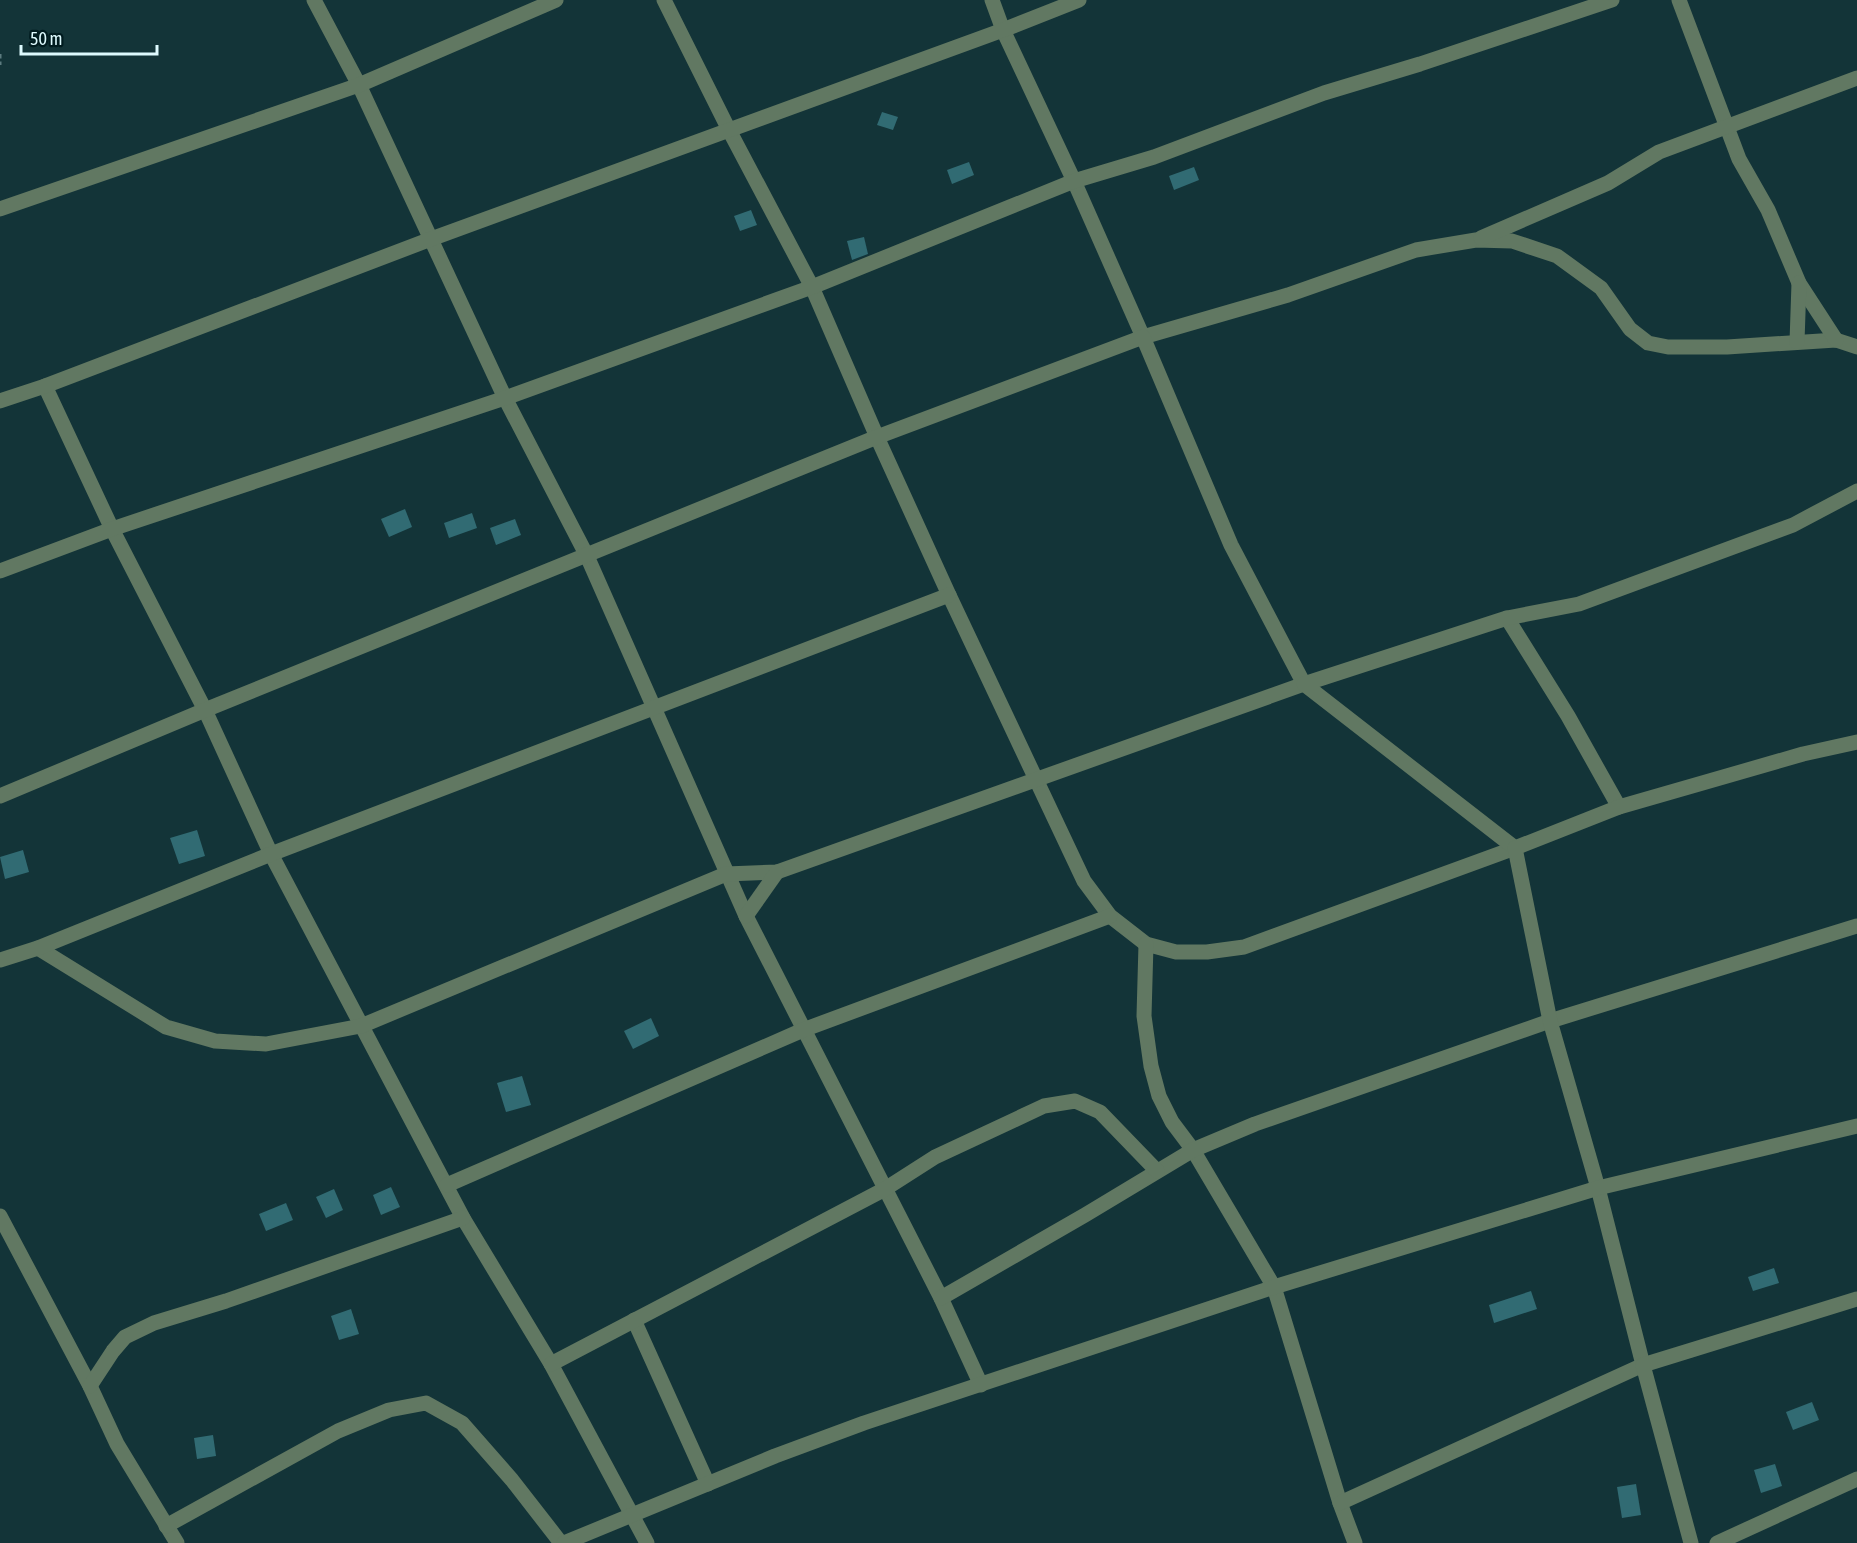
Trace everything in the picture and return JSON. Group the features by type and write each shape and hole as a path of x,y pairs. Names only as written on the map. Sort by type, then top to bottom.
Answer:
{"street":[{"path":"314,0 359,85 505,398 587,556 746,916 802,1030 941,1298 981,1385"},
{"path":"0,209 359,85 556,0"},
{"path":"664,0 729,130 812,287 949,595 1084,881 1110,916 1146,944 1176,952 1207,952 1244,947 1515,848 1619,807 1803,754 1857,742"},
{"path":"993,0 1003,30 1074,181 1231,545 1304,684 1515,848 1550,1021 1598,1188 1691,1543"},
{"path":"0,401 1079,0"},
{"path":"0,571 112,529 505,398 812,287 1074,181 1154,157 1324,93 1420,64 1612,0"},
{"path":"1679,0 1739,159 1768,210 1799,283 1836,340"},
{"path":"1476,240 1608,183 1659,152 1726,125 1857,78"},
{"path":"0,796 205,710 877,437 1143,337 1288,295 1416,250 1476,240 1512,241 1557,256 1601,288 1630,329 1648,343 1668,347 1727,347 1836,340 1857,347"},
{"path":"1797,342 1799,283"},
{"path":"45,386 112,529 205,710 271,854 463,1218 551,1364 647,1543"},
{"path":"38,948 166,1027 215,1041 266,1044 361,1026 726,874 777,872 1304,684 1507,618 1579,604 1622,586 1693,563 1793,525 1857,491"},
{"path":"0,960 38,948 271,854 949,595"},
{"path":"1507,618 1568,716 1619,807"},
{"path":"746,916 777,872"},
{"path":"447,1185 802,1030 1110,916"},
{"path":"941,1298 1193,1150 1302,1107 1550,1021 1857,926"},
{"path":"1146,944 1144,1016 1151,1066 1159,1096 1172,1122 1193,1150 1274,1287 1340,1503 1355,1543"},
{"path":"551,1364 885,1189 935,1157 1044,1106 1075,1101 1100,1112 1157,1171"},
{"path":"166,1526 338,1431 389,1410 426,1403 462,1423 563,1543 775,1456 864,1423 1274,1287 1598,1188 1857,1126"},
{"path":"0,1216 90,1386 117,1444 177,1543"},
{"path":"90,1386 125,1337 154,1323 226,1301 463,1218"},
{"path":"1340,1503 1643,1365 1857,1299"},
{"path":"634,1320 708,1484"},
{"path":"1717,1543 1857,1479"}],"path":[{"path":"0,54 0,65"}],"building":[{"path":"882,112 898,117 893,130 877,125"},
{"path":"969,162 974,175 952,184 947,170"},
{"path":"1194,167 1199,180 1174,190 1169,176"},
{"path":"751,210 757,225 740,231 734,216"},
{"path":"864,237 868,254 852,260 847,241"},
{"path":"405,509 412,527 389,537 381,519"},
{"path":"472,513 477,528 449,538 444,523"},
{"path":"515,519 521,535 496,545 490,528"},
{"path":"197,830 205,856 179,864 170,838"},
{"path":"23,850 29,872 5,879 0,857"},
{"path":"651,1018 659,1036 633,1049 624,1031"},
{"path":"522,1076 531,1105 506,1112 497,1083"},
{"path":"391,1187 400,1207 381,1215 373,1195"},
{"path":"334,1189 343,1210 326,1218 316,1197"},
{"path":"286,1203 293,1220 266,1231 259,1214"},
{"path":"1774,1268 1779,1283 1753,1291 1748,1277"},
{"path":"1531,1291 1537,1309 1494,1323 1489,1305"},
{"path":"351,1309 359,1334 339,1340 331,1316"},
{"path":"1812,1402 1819,1420 1793,1430 1786,1412"},
{"path":"213,1435 216,1456 197,1459 194,1438"},
{"path":"1775,1464 1782,1486 1761,1493 1754,1470"},
{"path":"1636,1484 1641,1515 1622,1518 1617,1487"}]}
